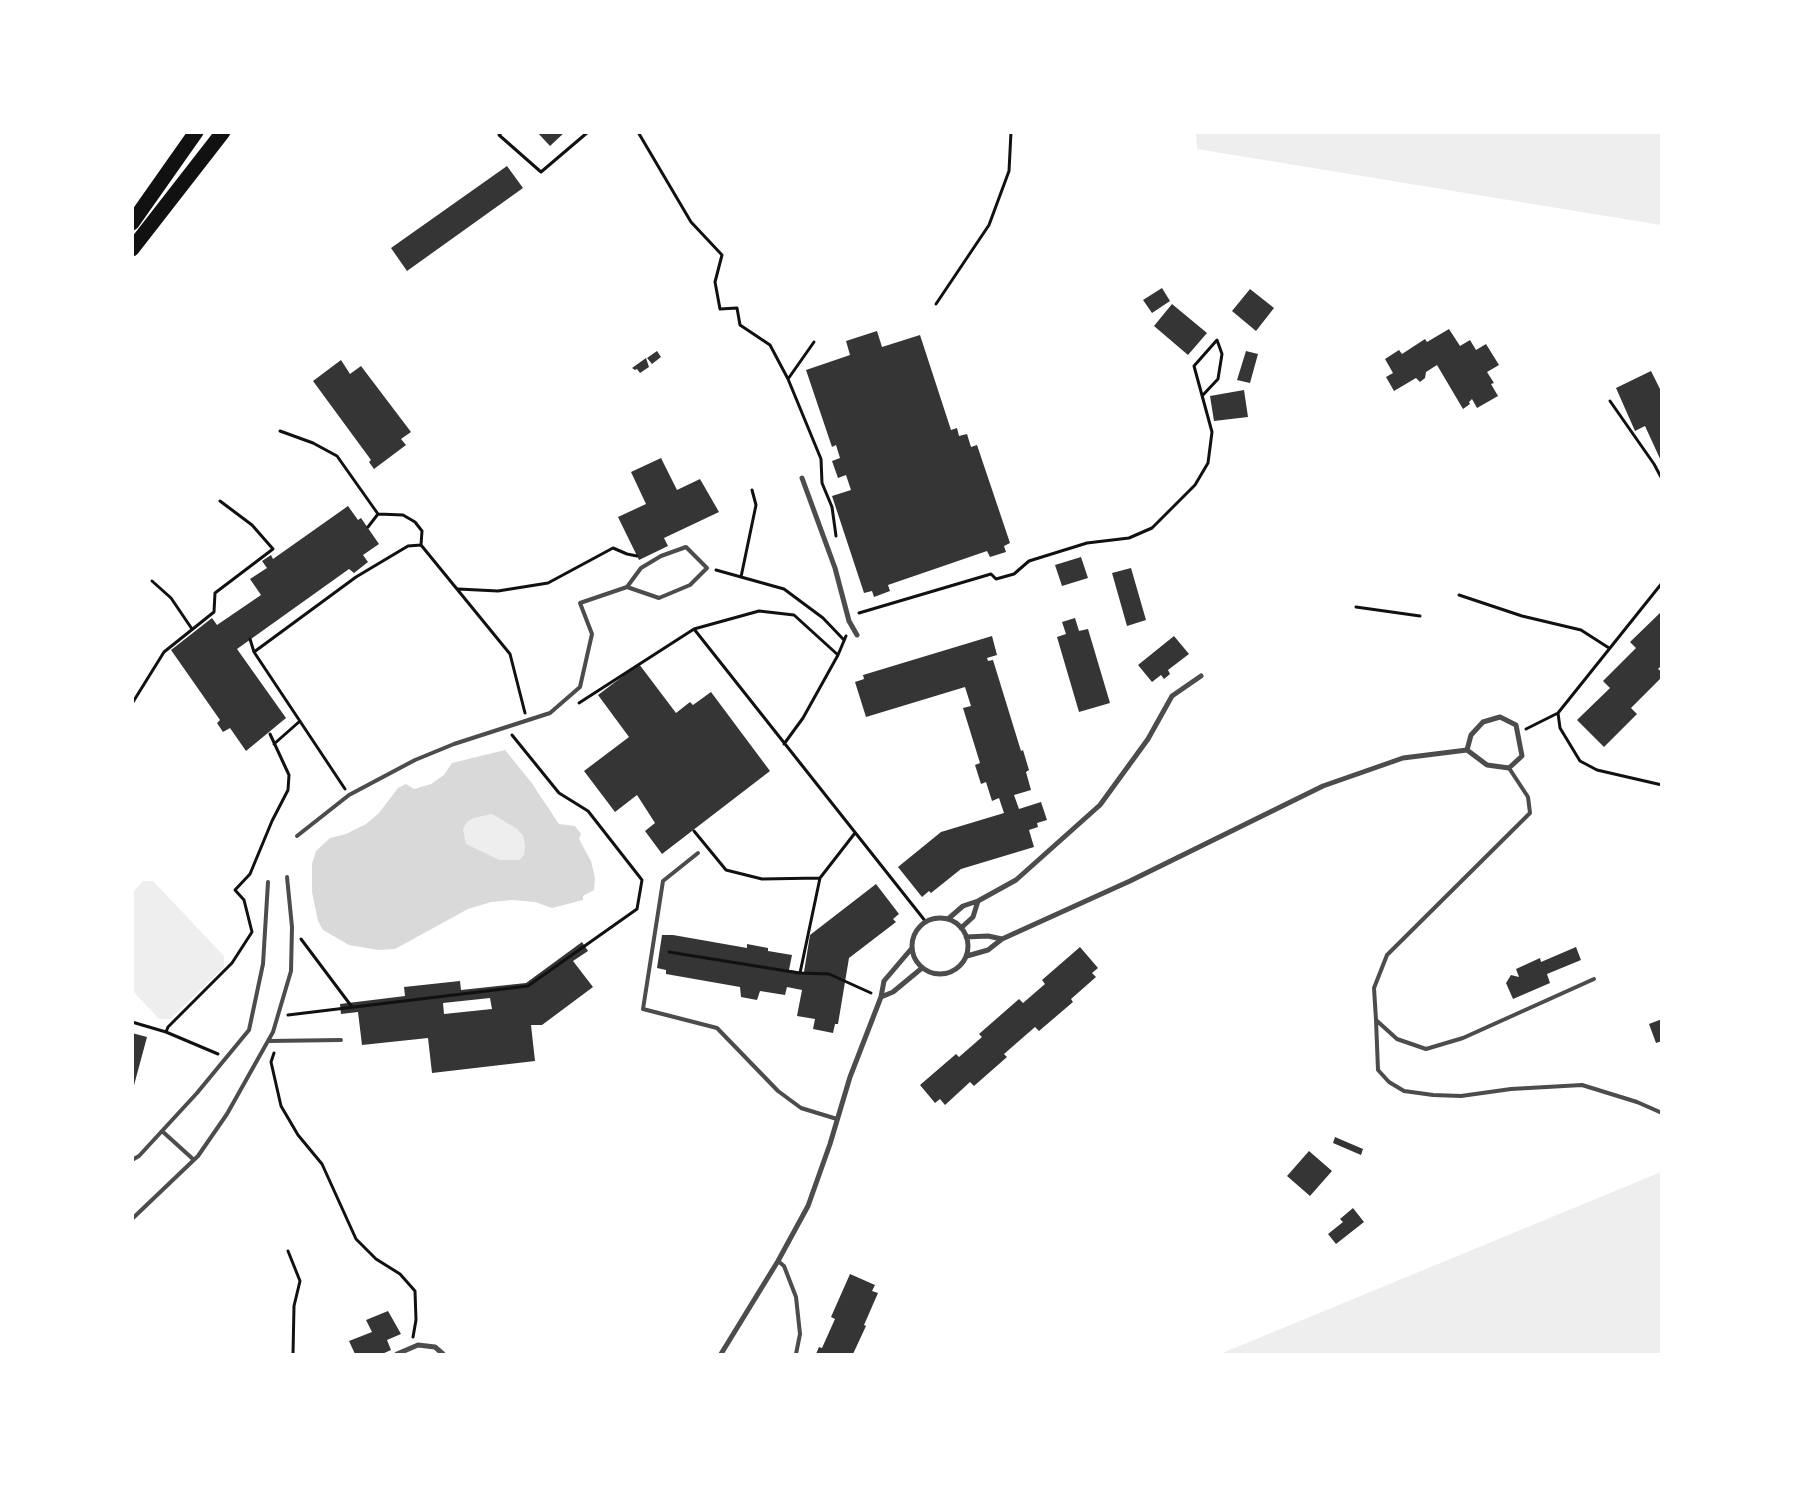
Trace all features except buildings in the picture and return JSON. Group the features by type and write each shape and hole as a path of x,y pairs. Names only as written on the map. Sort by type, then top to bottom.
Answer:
{"highway":[{"path":"132,223 196,132"},
{"path":"132,249 223,132"}],"street":[{"path":"802,478 835,568 851,626 858,635"},
{"path":"948,919 963,906 978,901 1016,880 1100,805 1148,739 1172,696 1200,676"},
{"path":"966,956 966,937 962,928 948,919 933,919 926,922 914,933 913,956 922,968 938,975 947,974 955,970 966,956 988,950 1002,939 1130,882 1323,786 1403,758 1467,750 1486,766 1509,768 1522,756 1519,732 1516,725 1500,717 1483,722 1471,735 1467,750"},
{"path":"962,928 973,917 978,901"},
{"path":"966,937 988,936 1002,939"},
{"path":"721,1354 778,1261 808,1206 850,1077 881,997 884,982 912,948"},
{"path":"881,997 893,992 922,968"},
{"path":"397,1354 418,1345 435,1347 442,1354"}],"lane":[{"path":"297,836 349,795 415,760 454,744 550,713 580,688 592,634 580,603 627,587 640,568 661,556 686,547 706,568 690,585 659,598 627,587"},
{"path":"1509,768 1528,797 1530,813 1387,955 1374,988 1378,1070 1389,1082 1404,1091 1433,1096 1461,1096 1511,1089 1582,1085 1637,1102 1662,1113"},
{"path":"698,853 663,881 643,1009 717,1028 778,1090 801,1108 837,1119"},
{"path":"132,1219 194,1160 227,1114 268,1041 278,1016 291,971 292,927 287,877"},
{"path":"132,1160 162,1131 249,1030 263,964 268,882"},
{"path":"1376,1020 1396,1039 1426,1049 1463,1038 1594,979"},
{"path":"268,1041 342,1040"},
{"path":"162,1131 194,1160"},
{"path":"778,1261 784,1266 796,1297 800,1334 796,1354"}],"path":[{"path":"502,132 499,135 541,172 588,132"},
{"path":"638,132 691,222 722,255 715,282 720,310 737,308 740,325 770,345 788,379 821,459 822,482 832,507 837,537"},
{"path":"936,304 989,225 1009,171 1011,132"},
{"path":"784,744 802,718 838,655 859,613 990,574 996,579 1014,574 1029,561 1087,543 1129,538 1152,528 1195,485 1208,462 1212,432 1202,396 1194,366 1217,340 1222,354 1218,378 1202,396"},
{"path":"788,379 814,342"},
{"path":"1610,402 1654,464 1662,479"},
{"path":"280,431 313,443 337,456 378,514"},
{"path":"741,577 756,505 752,490"},
{"path":"133,702 164,652 214,612 215,593 273,549 252,525 220,502"},
{"path":"368,527 378,514"},
{"path":"378,514 403,515 415,522 422,531 421,545 510,654 526,720"},
{"path":"254,652 356,577 408,546 421,545"},
{"path":"457,589 498,591 548,583 613,548 637,556"},
{"path":"706,568 784,589 823,618 844,640"},
{"path":"152,581 171,598 192,630"},
{"path":"1519,732 1558,713 1662,583"},
{"path":"1459,596 1522,616 1581,630 1609,648"},
{"path":"856,603 859,613"},
{"path":"1356,607 1420,616"},
{"path":"575,705 694,629 759,611 794,615 838,655"},
{"path":"694,629 926,922"},
{"path":"250,639 254,652 349,795"},
{"path":"1558,713 1560,728 1580,761 1597,770 1662,785"},
{"path":"274,744 300,721"},
{"path":"278,1016 528,986 637,909 642,880 588,811 559,793 506,726"},
{"path":"166,1032 168,1027 232,963 252,932 244,900 235,890 250,874 272,821 288,790 289,775 285,762 270,734"},
{"path":"694,831 726,870 762,878 820,878"},
{"path":"800,973 820,878 855,834"},
{"path":"292,927 352,1007"},
{"path":"669,952 800,973 829,974 881,997"},
{"path":"132,1022 166,1032 218,1055 230,1053"},
{"path":"278,1040 271,1062 281,1106 298,1135 322,1164 356,1239 376,1259 400,1274 415,1291 416,1320 412,1347"},
{"path":"288,1251 300,1281 294,1306 293,1354"}],"shaded area":[{"path":"1196,133 1661,133 1661,225 1197,149"},
{"path":"505,750 531,782 559,824 575,826 581,834 579,839 591,861 595,878 594,890 583,896 583,900 552,908 535,902 512,900 491,902 468,909 395,949 378,950 349,945 323,930 318,921 312,892 312,864 316,851 330,838 346,834 366,824 379,813 398,788 406,784 414,789 431,784 444,775 452,763","holes":["492,814 517,829 523,836 525,846 524,855 519,860 500,860 466,844 463,829 467,822 474,818"]},
{"path":"492,814 517,829 523,837 524,855 519,860 500,860 466,844 463,829 467,822 474,818"},
{"path":"143,881 153,881 224,956 224,967 170,1019 159,1019 133,991 133,892"},
{"path":"1661,1172 1661,1354 1220,1354"}]}
